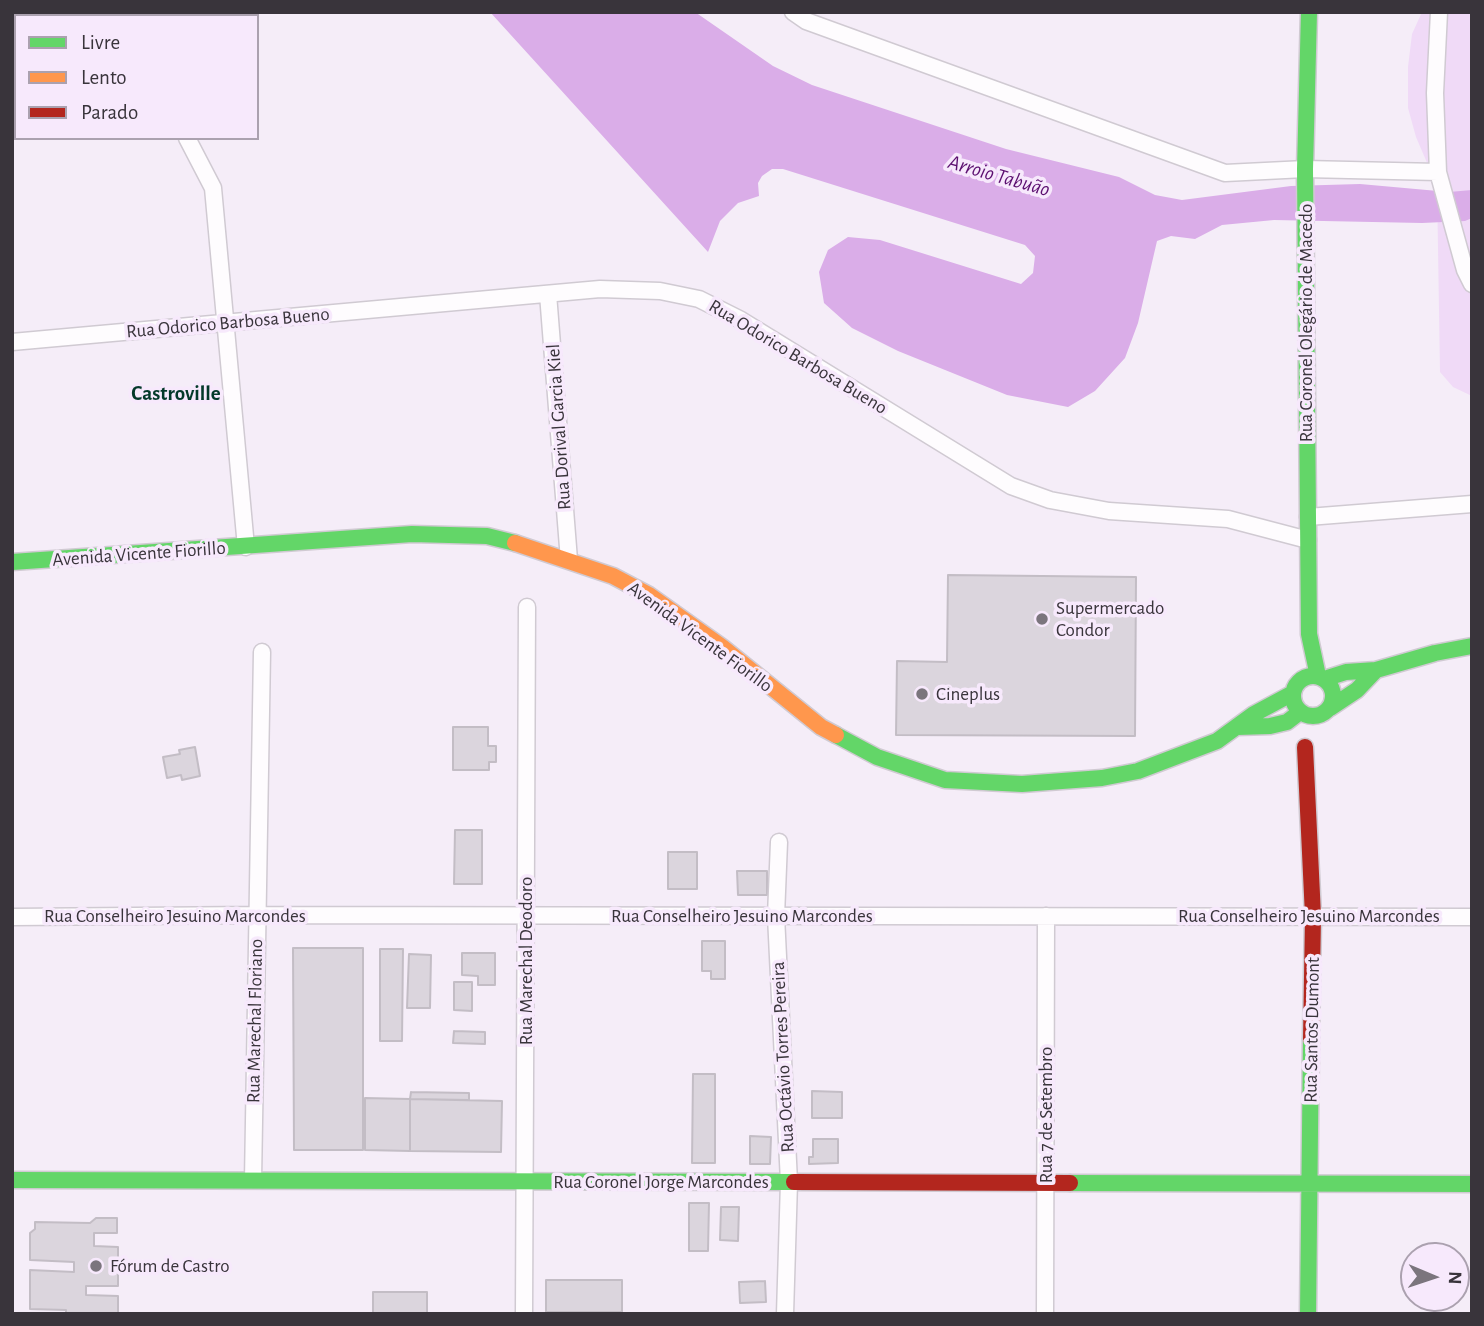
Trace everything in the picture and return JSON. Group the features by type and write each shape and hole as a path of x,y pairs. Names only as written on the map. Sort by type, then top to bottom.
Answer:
{"street":[{"path":"793,12 820,26 1225,173 1305,175 1438,172"},
{"name":"Rua Coronel Olegário de Macedo","path":"1309,12 1305,175 1309,634"},
{"path":"1439,12 1435,93 1438,172 1465,270 1472,284"},
{"path":"188,140 213,188 246,547"},
{"name":"Rua Odorico Barbosa Bueno","path":"12,342 600,289 660,291 699,299 741,320 1011,486 1050,500 1109,511 1228,519 1308,540"},
{"name":"Rua Dorival Garcia Kiel","path":"548,294 569,560"},
{"path":"1308,517 1472,504"},
{"name":"Avenida Vicente Fiorillo","path":"12,562 412,534 487,536 569,560 612,576 649,595 722,647 821,727 877,757 945,780 1022,783 1102,778 1138,771 1217,741 1294,689"},
{"name":"Rua Marechal Deodoro","path":"524,1314 527,607"},
{"path":"1305,747 1333,702 1332,689 1321,677 1309,634"},
{"path":"1309,634 1294,689 1294,705 1301,713 1308,716 1326,711 1357,690 1376,670"},
{"path":"1294,689 1305,677 1376,670 1435,653 1472,646"},
{"name":"Rua Marechal Floriano","path":"253,1180 262,652"},
{"path":"1237,727 1270,726 1287,722 1301,713"},
{"name":"Rua Santos Dumont","path":"1301,713 1296,731 1305,747 1313,916 1308,1314"},
{"name":"Rua Octávio Torres Pereira","path":"779,842 776,916 789,1182 785,1314"},
{"name":"Rua 7 de Setembro","path":"1045,1314 1046,916"},
{"name":"Rua Conselheiro Jesuino Marcondes","path":"12,917 1472,917"},
{"name":"Rua Coronel Jorge Marcondes","path":"12,1180 1472,1184"}],"shaded area":[{"path":"1422,12 1472,12 1472,396 1453,387 1440,372 1437,186 1416,137 1408,108 1408,67 1412,34"}],"water":[{"name":"Arroio Tabuão","path":"490,12 695,12 773,66 812,85 1006,149 1119,177 1155,195 1182,200 1291,186 1360,184 1449,192 1472,190 1472,218 1465,221 1422,223 1274,220 1222,225 1195,239 1171,236 1157,241 1138,323 1125,358 1095,391 1068,407 1007,395 898,351 852,328 824,303 819,272 828,250 848,237 880,240 1021,284 1033,273 1035,256 1025,245 783,169 772,169 762,176 758,183 759,196 738,203 720,221 708,252"}],"building":[{"name":"Supermercado Condor","path":"948,575 1136,577 1135,736 896,735 897,661 947,662"},
{"path":"453,727 488,727 488,746 496,746 496,762 489,762 489,770 453,770"},
{"path":"195,747 200,776 182,780 181,775 167,778 163,757 180,754 179,750"},
{"path":"455,830 482,830 482,884 454,884"},
{"path":"668,852 697,852 697,889 668,889"},
{"path":"737,871 767,871 767,895 738,895"},
{"path":"702,941 725,941 725,979 711,979 711,971 702,971"},
{"path":"293,948 363,948 363,1150 294,1150"},
{"path":"380,949 403,949 402,1041 380,1041"},
{"path":"462,953 495,953 495,985 478,985 478,976 462,975"},
{"path":"409,954 431,955 430,1008 407,1008"},
{"path":"454,982 472,982 472,1011 454,1010"},
{"path":"454,1031 485,1032 485,1044 453,1043"},
{"path":"693,1074 715,1074 715,1163 692,1163"},
{"path":"812,1091 842,1092 842,1118 812,1118"},
{"path":"411,1092 469,1093 469,1100 410,1099"},
{"path":"365,1098 410,1099 410,1151 365,1150"},
{"path":"410,1099 502,1101 501,1152 410,1151"},
{"path":"750,1136 771,1137 770,1164 750,1164"},
{"path":"813,1139 838,1139 838,1163 809,1164 809,1157 813,1157"},
{"path":"689,1203 709,1203 708,1251 689,1251"},
{"path":"721,1207 739,1207 738,1241 720,1240"},
{"name":"Fórum de Castro","path":"96,1218 117,1218 117,1233 94,1233 94,1246 118,1247 118,1286 86,1286 86,1295 118,1296 118,1314 66,1314 66,1310 30,1309 30,1270 74,1272 74,1262 30,1260 30,1233 35,1229 35,1222 90,1223"},
{"path":"546,1280 622,1280 622,1312 546,1312"},
{"path":"765,1281 766,1302 740,1303 739,1282"},
{"path":"373,1292 427,1292 427,1314 373,1314"}],"traffic: fast":[{"path":"1309,12 1305,169 1309,634 1318,676"},
{"path":"12,562 412,534 487,536 515,543"},
{"path":"1324,679 1346,672 1376,670 1435,653 1472,646"},
{"path":"1330,708 1357,690 1376,670"},
{"path":"1313,676 1321,677 1327,682 1332,688 1333,696 1332,704 1327,710 1321,715 1313,716 1305,715 1299,710 1294,704 1293,696 1294,688 1299,682 1305,677 1313,676"},
{"path":"836,735 877,757 945,780 1022,784 1102,778 1138,771 1217,741 1254,714 1293,693"},
{"path":"1237,727 1270,726 1287,722 1300,712"},
{"path":"1308,1314 1311,1039"},
{"path":"12,1180 794,1182"},
{"path":"1070,1183 1472,1184"}],"traffic: slow":[{"path":"515,543 613,576 649,595 722,647 821,727 836,735"}],"traffic: jam":[{"path":"1305,747 1313,916 1311,1039"},
{"path":"794,1182 1070,1183"}],"place":[{"name":"Supermercado Condor","path":"1042,619"},
{"name":"Cineplus","path":"922,694"},
{"name":"Fórum de Castro","path":"96,1266"}],"district":[{"name":"Castroville","path":"176,394"}]}
